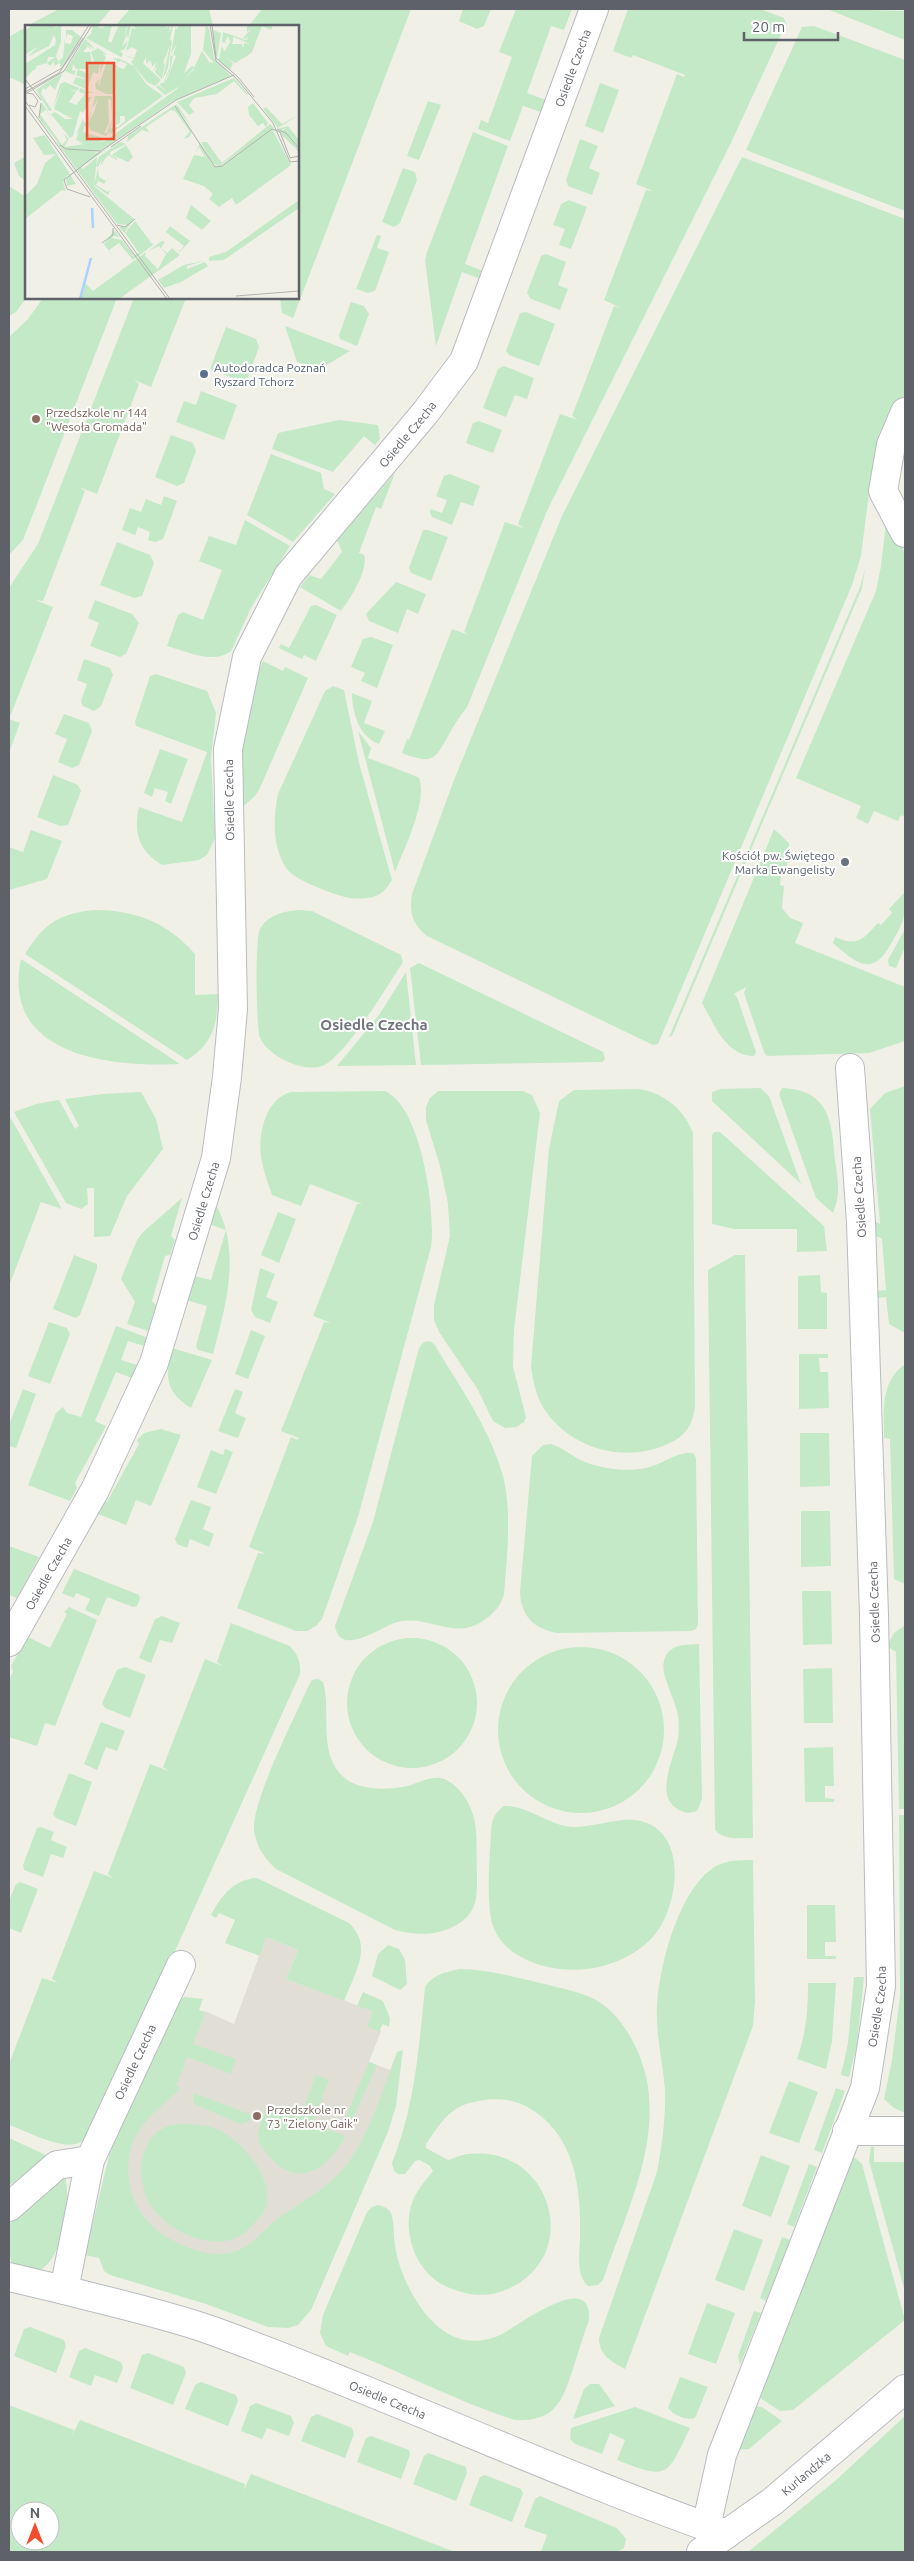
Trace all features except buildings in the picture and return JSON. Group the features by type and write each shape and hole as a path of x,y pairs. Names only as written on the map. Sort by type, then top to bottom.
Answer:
{"street":[{"name":"Osiedle Czecha","path":"9,1642 95,1490 154,1363 216,1158 227,1077 233,1009 228,749 247,658 288,576 424,413 464,361 594,9"},
{"path":"905,412 891,445 883,492 905,533"},
{"name":"Osiedle Czecha","path":"9,2277 64,2290 212,2331 439,2420 644,2504 712,2538 722,2455 865,2088 881,1986 874,1615 862,1231 850,1068"},
{"name":"Osiedle Czecha","path":"64,2290 90,2160 181,1965"},
{"path":"847,2131 905,2131"},
{"path":"9,2207 57,2166 90,2160"},
{"name":"Kurlandzka","path":"712,2538 774,2501 905,2389"}],"shaded area":[{"name":"Przedszkole nr 73 \"Zielony Gaik\"","path":"266,1937 298,1950 286,1979 373,2011 381,2031 369,2062 398,2073 306,2314 92,2247 120,2127 192,2044 205,2011 234,2024"}],"green space":[{"path":"59,9 111,9 98,25 29,25"},
{"path":"130,9 209,9 213,25 116,25"},
{"path":"262,9 411,9 293,318 282,313 280,299 299,299 299,25 250,25"},
{"path":"463,9 491,9 484,26 477,29 459,21"},
{"path":"516,9 572,9 564,30 551,26 527,93 549,101 544,113 523,106 510,141 478,129 481,120 488,123 512,57 499,52"},
{"path":"628,9 760,9 784,18 786,24 729,147 547,511 467,707 441,748 433,757 422,759 413,757 402,753 407,739 409,740 452,629 469,635 464,632 505,522 524,528 518,524 560,414 578,420 572,416 614,306 621,308 604,300 646,190 653,191 636,184 677,74 684,77 685,75 633,55 631,58 613,51"},
{"path":"827,9 905,11 905,40"},
{"path":"814,26 905,60 905,211 746,150 802,27"},
{"path":"25,28 25,85 9,77 9,37"},
{"path":"600,83 619,90 603,133 585,126"},
{"path":"428,101 441,105 419,160 407,156"},
{"path":"473,132 508,146 465,264 486,272 483,280 462,272 436,346 425,260"},
{"path":"580,139 598,146 589,168 600,173 592,195 568,186 566,180"},
{"path":"25,157 25,180 19,176 14,163"},
{"path":"742,157 905,219 905,394 870,485 861,556 852,585 658,1044 653,1045 427,936 415,922 411,912 411,900 454,780 562,516"},
{"path":"403,168 415,172 417,180 400,223 394,227 382,222"},
{"path":"9,186 25,196 25,299 16,312 9,316"},
{"path":"569,200 587,207 571,249 559,245 565,229 553,225 561,204"},
{"path":"377,235 381,236 377,248 389,252 375,291 368,293 356,289"},
{"path":"546,254 566,262 558,285 568,289 560,310 531,299 527,293 541,256"},
{"name":"Przedszkole nr 144 \"Wesoła Gromada\"","path":"42,299 117,299 23,540 9,555 9,337 28,319"},
{"path":"134,299 186,299 151,387 134,380 139,384 97,494 79,487 85,491 43,601 35,600 53,607 10,717 9,588 38,544"},
{"path":"351,302 364,306 369,314 357,346 340,339 339,335"},
{"path":"526,312 555,324 539,366 509,355 506,351 520,313"},
{"path":"285,326 350,351 320,369 297,362"},
{"path":"226,327 256,339 259,347 246,383 210,369"},
{"path":"504,366 534,378 527,399 515,395 506,417 483,408 498,369"},
{"path":"201,391 237,405 224,440 176,422 184,401 196,405"},
{"path":"339,420 378,425 380,439 375,445 364,436 333,472 272,449 278,433"},
{"path":"479,421 502,430 493,453 466,443 473,423"},
{"path":"171,435 193,443 196,451 184,483 177,486 155,477"},
{"path":"271,454 321,473 324,489 335,494 293,542 247,515"},
{"path":"395,473 381,509 376,507 359,553 364,555 365,561 361,576 354,592 341,611 300,587 309,575 321,579 342,552 337,540"},
{"path":"450,474 480,486 473,506 461,502 452,525 432,517 430,513 431,509 442,513 447,500 436,496 444,476"},
{"path":"164,496 177,501 163,539 155,542 148,540 150,532 138,527 135,535 122,530 130,508 141,512 146,499 161,505"},
{"path":"245,520 290,546 252,606 231,651 224,655 208,657 167,646 178,615 183,612 203,620 222,570 199,561 209,536 236,545"},
{"path":"886,523 896,531 905,554 905,817 901,815 898,821 874,811 868,824 856,818 861,806 796,778 876,591"},
{"path":"423,530 448,537 431,581 411,573 409,568"},
{"path":"117,542 150,555 154,563 142,596 134,598 100,585"},
{"path":"865,569 862,588 672,1036 669,1037 860,587"},
{"path":"396,582 426,594 418,614 407,609 398,633 369,621 366,614"},
{"path":"95,600 132,614 139,623 126,654 120,657 90,646 99,623 88,618"},
{"path":"316,605 337,615 316,661 304,655 302,659 279,648 281,644 289,648 311,606"},
{"path":"371,637 393,645 377,688 361,681 365,673 351,667 363,639"},
{"path":"84,659 110,668 113,675 101,706 94,711 83,706 81,701 87,684 77,680"},
{"path":"263,661 283,671 285,667 308,678 259,790 241,808 239,750 250,695"},
{"path":"156,674 207,691 216,713 211,758 215,838 207,855 199,860 162,865 148,854 140,840 137,825 139,807 182,822 207,752 136,726 135,722 150,676"},
{"path":"333,686 344,690 359,763 392,880 381,893 370,898 349,898 298,878 287,869 282,861 276,842 275,813 278,794 325,691"},
{"path":"352,693 372,701 364,723 385,731 379,744 366,736 358,723 353,708"},
{"path":"64,714 89,723 92,731 79,765 72,768 58,762 67,739 55,734"},
{"path":"9,719 20,723 9,753"},
{"path":"358,731 371,748 368,758 419,778 421,788 418,812 395,872"},
{"path":"160,749 188,759 171,804 165,801 168,792 155,788 152,797 144,793"},
{"path":"53,775 78,785 81,791 68,825 60,826 37,817"},
{"path":"774,829 789,843 787,866 782,866 780,885 784,886 782,908 790,918 803,923 795,943 905,987 905,1041 869,1053 767,1056 744,993 746,987 734,994 737,997 756,1052 754,1056 744,1055 736,1051 728,1045 716,1029 702,1003"},
{"path":"31,830 62,841 47,879 9,890 9,847 23,852"},
{"path":"905,892 902,924 884,955 877,961 864,964 856,961 833,943 835,937 849,941 863,938 878,923 881,925 892,913 889,909"},
{"path":"94,910 123,912 149,920 173,934 195,954 195,995 218,994 218,1005 215,1023 208,1040 196,1054 187,1060 25,954 39,935 53,922 71,914"},
{"path":"288,911 312,911 401,955 403,962 354,1036 331,1060 322,1066 314,1068 296,1065 278,1057 264,1045 259,1031 257,965 260,929 272,917"},
{"path":"905,929 905,947 896,968 889,966 888,960"},
{"path":"21,959 180,1064 126,1063 96,1058 69,1050 45,1037 28,1018 19,992"},
{"path":"419,963 603,1052 605,1059 602,1062 421,1065 410,968"},
{"path":"406,972 416,1065 337,1066 379,1015"},
{"path":"905,1086 905,1333 889,1324 886,1297 877,1298 876,1291 886,1290 882,1239 871,1233 870,1219 880,1224 870,1109 885,1093"},
{"path":"760,1088 769,1096 801,1184 712,1101 712,1092 721,1089"},
{"path":"782,1088 798,1090 810,1095 819,1101 825,1110 832,1133 838,1187 833,1213 816,1198 779,1094"},
{"path":"638,1089 656,1094 671,1103 684,1116 693,1133 695,1405 690,1426 677,1439 647,1451 630,1453 596,1448 580,1441 553,1421 538,1398 531,1367 549,1149 559,1101 574,1090"},
{"path":"385,1091 398,1101 408,1118 424,1162 431,1210 431,1247 358,1517 322,1619 316,1626 307,1631 296,1631 237,1608 258,1553 266,1554 249,1547 291,1437 298,1440 299,1438 281,1431 324,1322 331,1323 313,1316 357,1204 362,1204 310,1184 301,1206 272,1195 261,1157 261,1137 270,1109 282,1096 291,1092"},
{"path":"438,1091 523,1091 532,1095 540,1113 514,1330 513,1367 526,1417 524,1422 516,1427 505,1428 493,1421 478,1390 439,1332 434,1320 434,1305 450,1236 448,1204 440,1166 426,1120 426,1107 430,1098"},
{"path":"141,1092 156,1119 163,1149 127,1196 110,1236 94,1237 94,1188 87,1188 88,1204 81,1209 66,1203 14,1112 36,1104 59,1100 75,1129 79,1126 65,1099"},
{"path":"9,1115 62,1209 41,1202 9,1286"},
{"path":"714,1132 720,1132 824,1226 827,1251 797,1252 797,1229 734,1229 712,1224 712,1135"},
{"path":"182,1198 171,1236 175,1240 170,1255 165,1256 152,1301 156,1305 148,1331 127,1324 135,1302 121,1279 137,1240 143,1232"},
{"path":"215,1203 223,1221 225,1230 209,1224"},
{"path":"278,1212 296,1219 279,1263 261,1255"},
{"path":"226,1231 230,1259 229,1278 223,1316 213,1354 198,1350 196,1346 207,1306 186,1300 194,1276 211,1280"},
{"path":"74,1255 97,1264 97,1269 80,1315 76,1318 53,1309"},
{"path":"735,1255 745,1255 753,1838 723,1836 715,1830 708,1270"},
{"path":"260,1268 275,1274 266,1297 278,1302 270,1323 255,1317 251,1310"},
{"path":"820,1275 821,1292 827,1293 827,1329 798,1329 798,1276"},
{"path":"49,1322 67,1328 70,1334 50,1384 28,1376"},
{"path":"116,1326 146,1337 144,1346 128,1341 121,1360 137,1365 132,1378 116,1372 95,1421 106,1426 75,1483 77,1488 70,1501 28,1485 56,1413 63,1407 67,1413 81,1417"},
{"path":"251,1330 265,1336 248,1379 235,1374"},
{"path":"430,1341 434,1344 482,1424 503,1476 508,1519 504,1594 496,1610 476,1625 466,1628 445,1627 425,1622 402,1621 364,1637 345,1640 339,1636 335,1626 373,1522 419,1348 424,1342"},
{"path":"172,1348 212,1360 191,1408 176,1396 169,1382 168,1367"},
{"path":"799,1354 828,1354 828,1358 819,1358 820,1372 828,1372 829,1408 799,1409"},
{"path":"905,1364 905,1584 894,1579 890,1439 884,1438 884,1407 887,1388 891,1379"},
{"path":"23,1389 36,1394 16,1448 9,1446 9,1425"},
{"path":"235,1389 243,1392 235,1413 246,1418 238,1438 218,1431"},
{"path":"161,1429 181,1435 151,1506 136,1500 126,1525 96,1513 102,1502 107,1502 139,1444 137,1440 144,1433"},
{"path":"800,1433 829,1433 830,1486 800,1487"},
{"path":"551,1444 585,1462 623,1470 646,1468 681,1454 693,1453 696,1458 698,1624 696,1629 691,1631 557,1633 535,1625 530,1620 523,1608 520,1592 532,1456 543,1445"},
{"path":"225,1449 233,1452 216,1494 197,1487 211,1450 223,1455"},
{"path":"191,1500 211,1507 203,1529 214,1534 209,1547 190,1539 187,1548 177,1544 175,1539"},
{"path":"801,1511 830,1511 831,1566 801,1567"},
{"path":"9,1546 39,1557 17,1598 9,1595"},
{"path":"74,1569 139,1595 140,1599 137,1606 133,1607 107,1597 99,1616 85,1610 90,1599 76,1593 74,1598 62,1593"},
{"path":"802,1591 831,1591 832,1644 803,1645"},
{"path":"69,1607 97,1620 55,1726 45,1723 37,1746 9,1737 9,1680 13,1672 11,1666 28,1637 50,1648 67,1614 64,1612"},
{"path":"162,1616 180,1623 172,1643 160,1640 151,1663 139,1658 155,1619"},
{"path":"231,1623 290,1646 298,1659 300,1674 97,2124 86,2138 74,2144 55,2143 35,2136 9,2125 9,2064 42,1978 58,1983 52,1979 94,1871 113,1878 108,1874 150,1764 169,1771 163,1767 205,1659 222,1666 217,1662"},
{"path":"905,1625 905,1809 899,1809 896,1652 887,1646 894,1633"},
{"path":"412,1638 425,1639 437,1643 458,1657 472,1678 476,1690 476,1716 472,1728 458,1749 437,1763 425,1767 412,1768 399,1767 387,1763 366,1749 352,1728 348,1716 347,1703 348,1690 352,1678 366,1657 387,1643 399,1639"},
{"path":"699,1644 702,1799 697,1811 689,1813 676,1808 670,1802 667,1794 666,1785 678,1739 679,1725 677,1710 663,1667 666,1655 673,1648 682,1645"},
{"path":"581,1647 613,1654 627,1661 640,1671 650,1684 657,1698 664,1730 657,1762 650,1776 640,1789 627,1799 613,1806 581,1813 549,1806 535,1799 522,1789 512,1776 505,1762 498,1730 505,1698 512,1684 522,1671 535,1661 549,1654"},
{"path":"125,1667 146,1675 130,1718 105,1708 102,1703 117,1670"},
{"path":"832,1668 833,1723 804,1723 803,1669"},
{"path":"318,1679 323,1682 325,1694 328,1746 331,1758 337,1769 346,1779 360,1786 384,1789 408,1786 428,1779 441,1778 458,1788 466,1800 474,1818 476,1832 476,1895 471,1912 453,1927 429,1934 395,1930 276,1869 261,1851 254,1830 255,1816 260,1799 309,1685 312,1680"},
{"path":"101,1722 125,1731 117,1751 106,1747 97,1770 84,1764"},
{"path":"833,1747 834,1786 825,1786 825,1798 834,1799 834,1802 805,1802 804,1748"},
{"path":"69,1773 92,1782 76,1826 56,1818 53,1814"},
{"path":"504,1806 521,1809 554,1823 572,1827 634,1820 653,1826 664,1836 671,1850 674,1866 674,1883 666,1916 649,1941 625,1958 612,1963 598,1967 569,1970 540,1965 526,1960 507,1947 497,1936 494,1929 491,1919 489,1895 492,1823 498,1811"},
{"path":"899,1815 905,1815 905,2113 894,2108 884,2099 892,2060 900,1996"},
{"path":"41,1827 54,1832 51,1840 67,1847 63,1858 51,1854 43,1877 24,1870 23,1865 37,1828"},
{"path":"737,1860 753,1860 755,2002 753,2026 625,2369 607,2357 601,2349 599,2338 659,2162 665,2089 657,2021 657,2003 664,1961 678,1916 700,1880 713,1868 722,1863"},
{"path":"257,1878 349,1923 356,1932 360,1942 360,1961 344,2001 286,1979 298,1950 266,1937 260,1956 225,1943 235,1920 219,1913 216,1918 211,1915 219,1901 235,1885"},
{"path":"20,1882 38,1889 21,1933 9,1928 9,1901 16,1884"},
{"path":"807,1905 835,1905 836,1942 825,1942 825,1956 836,1956 836,1959 807,1959"},
{"path":"388,1945 399,1949 405,1960 407,1984 400,1990 372,1976 378,1954"},
{"path":"459,1969 481,1970 502,1974 563,1988 586,1996 598,2001 609,2010 624,2026 631,2038 644,2068 649,2098 649,2129 644,2160 625,2221 603,2280 598,2285 588,2286 581,2275 579,2202 574,2169 568,2153 551,2125 530,2108 513,2101 495,2099 476,2101 460,2107 448,2115 426,2144 426,2148 448,2160 466,2154 497,2156 520,2167 537,2184 548,2205 551,2229 546,2252 532,2273 508,2289 483,2295 459,2291 443,2285 425,2271 414,2251 410,2240 409,2228 411,2206 417,2192 433,2171 429,2165 419,2160 415,2161 405,2174 398,2174 394,2171 392,2163 400,2142 411,2098 425,1987 435,1977"},
{"path":"854,1977 864,1977 857,2045 849,2077 841,2075 848,2043"},
{"path":"808,1983 836,1983 832,2041 826,2069 797,2059 806,2022"},
{"path":"363,1992 383,2001 390,2018 389,2027 383,2024 379,2031 367,2027 373,2011 357,2006"},
{"path":"185,1997 203,1999 199,2010 205,2012 193,2044 236,2059 231,2074 187,2057 176,2086 180,2087 179,2090 144,2123 134,2139 131,2147 129,2178 131,2192 136,2204 143,2216 153,2226 178,2243 203,2252 222,2254 243,2248 275,2221 337,2176 361,2143 375,2112 397,2052 403,2050 396,2106 388,2132 311,2310 298,2325 288,2328 268,2327 206,2304 110,2275 104,2271 99,2258 85,2255 116,2127 177,2000"},
{"path":"369,2062 377,2065 352,2121 345,2118"},
{"path":"316,2075 329,2080 312,2123 345,2136 336,2151 315,2170 304,2173 292,2172 281,2167 270,2157 259,2142 258,2132 267,2105 300,2118"},
{"path":"789,2081 818,2092 799,2143 769,2133"},
{"path":"836,2088 845,2091 822,2153 814,2150"},
{"path":"194,2093 252,2115 250,2121 241,2124 196,2105 193,2101"},
{"path":"177,2124 202,2125 221,2131 242,2147 259,2169 267,2194 266,2205 260,2217 243,2234 220,2242 195,2238 172,2226 154,2210 148,2201 142,2179 143,2156 147,2145 153,2136 162,2129"},
{"path":"9,2138 48,2156 9,2186"},
{"path":"871,2147 874,2147 874,2162 905,2162 905,2292 869,2161"},
{"path":"761,2155 790,2166 771,2217 742,2206"},
{"path":"854,2157 862,2164 905,2320 793,2410 780,2411 757,2396 789,2322 848,2165"},
{"path":"809,2164 817,2167 794,2227 787,2224"},
{"path":"57,2172 64,2172 67,2195 64,2224 56,2251 50,2262 39,2271 15,2271 9,2255 9,2225"},
{"path":"378,2205 391,2213 399,2264 411,2292 429,2318 452,2336 470,2341 489,2339 502,2334 553,2304 567,2299 579,2299 587,2305 589,2320 569,2381 555,2408 539,2418 515,2420 473,2405 371,2360 350,2352 348,2356 326,2346 320,2333 323,2315 367,2212 372,2207"},
{"path":"734,2229 763,2240 744,2291 715,2280"},
{"path":"782,2237 790,2240 766,2301 760,2298"},
{"path":"707,2303 735,2313 716,2364 688,2354"},
{"path":"754,2311 761,2313 740,2365 738,2356"},
{"path":"30,2327 64,2340 66,2346 56,2373 14,2356 24,2329"},
{"path":"85,2348 121,2362 123,2368 117,2383 95,2375 91,2386 69,2377 79,2351"},
{"path":"148,2353 184,2367 186,2373 173,2405 130,2388 142,2355"},
{"path":"680,2377 708,2387 695,2418 692,2419 680,2417 668,2408"},
{"path":"201,2382 236,2395 238,2401 228,2426 185,2409 195,2385"},
{"path":"590,2384 599,2384 615,2406 573,2419 584,2389"},
{"path":"256,2403 291,2416 294,2423 289,2436 267,2428 262,2439 241,2431 250,2406"},
{"path":"9,2405 74,2430 71,2437 80,2420 245,2484 244,2490 251,2474 455,2552 9,2552"},
{"path":"753,2406 762,2407 782,2421 749,2449 734,2450"},
{"path":"635,2407 690,2428 671,2465 664,2470 657,2472 647,2471 617,2460 625,2440 610,2433 602,2454 575,2444 570,2439 571,2428"},
{"path":"317,2414 352,2428 354,2434 345,2458 301,2441 311,2417"},
{"path":"905,2416 905,2552 748,2552 835,2481"},
{"path":"371,2436 409,2450 410,2455 401,2479 357,2462 366,2438"},
{"path":"428,2453 466,2467 467,2473 456,2501 413,2484 424,2456"},
{"path":"485,2475 521,2489 523,2494 512,2522 469,2505 480,2477"},
{"path":"540,2496 617,2528 626,2539 624,2548 617,2552 541,2552 547,2535 524,2527 535,2499"}],"place":[{"name":"Autodoradca Poznań Ryszard Tchorz","path":"204,374"},
{"name":"Przedszkole nr 144 \"Wesoła Gromada\"","path":"36,419"},
{"name":"Kościół pw. Świętego Marka Ewangelisty","path":"845,862"},
{"name":"Przedszkole nr 73 \"Zielony Gaik\"","path":"257,2116"}],"district":[{"name":"Osiedle Czecha","path":"374,1024"}]}
